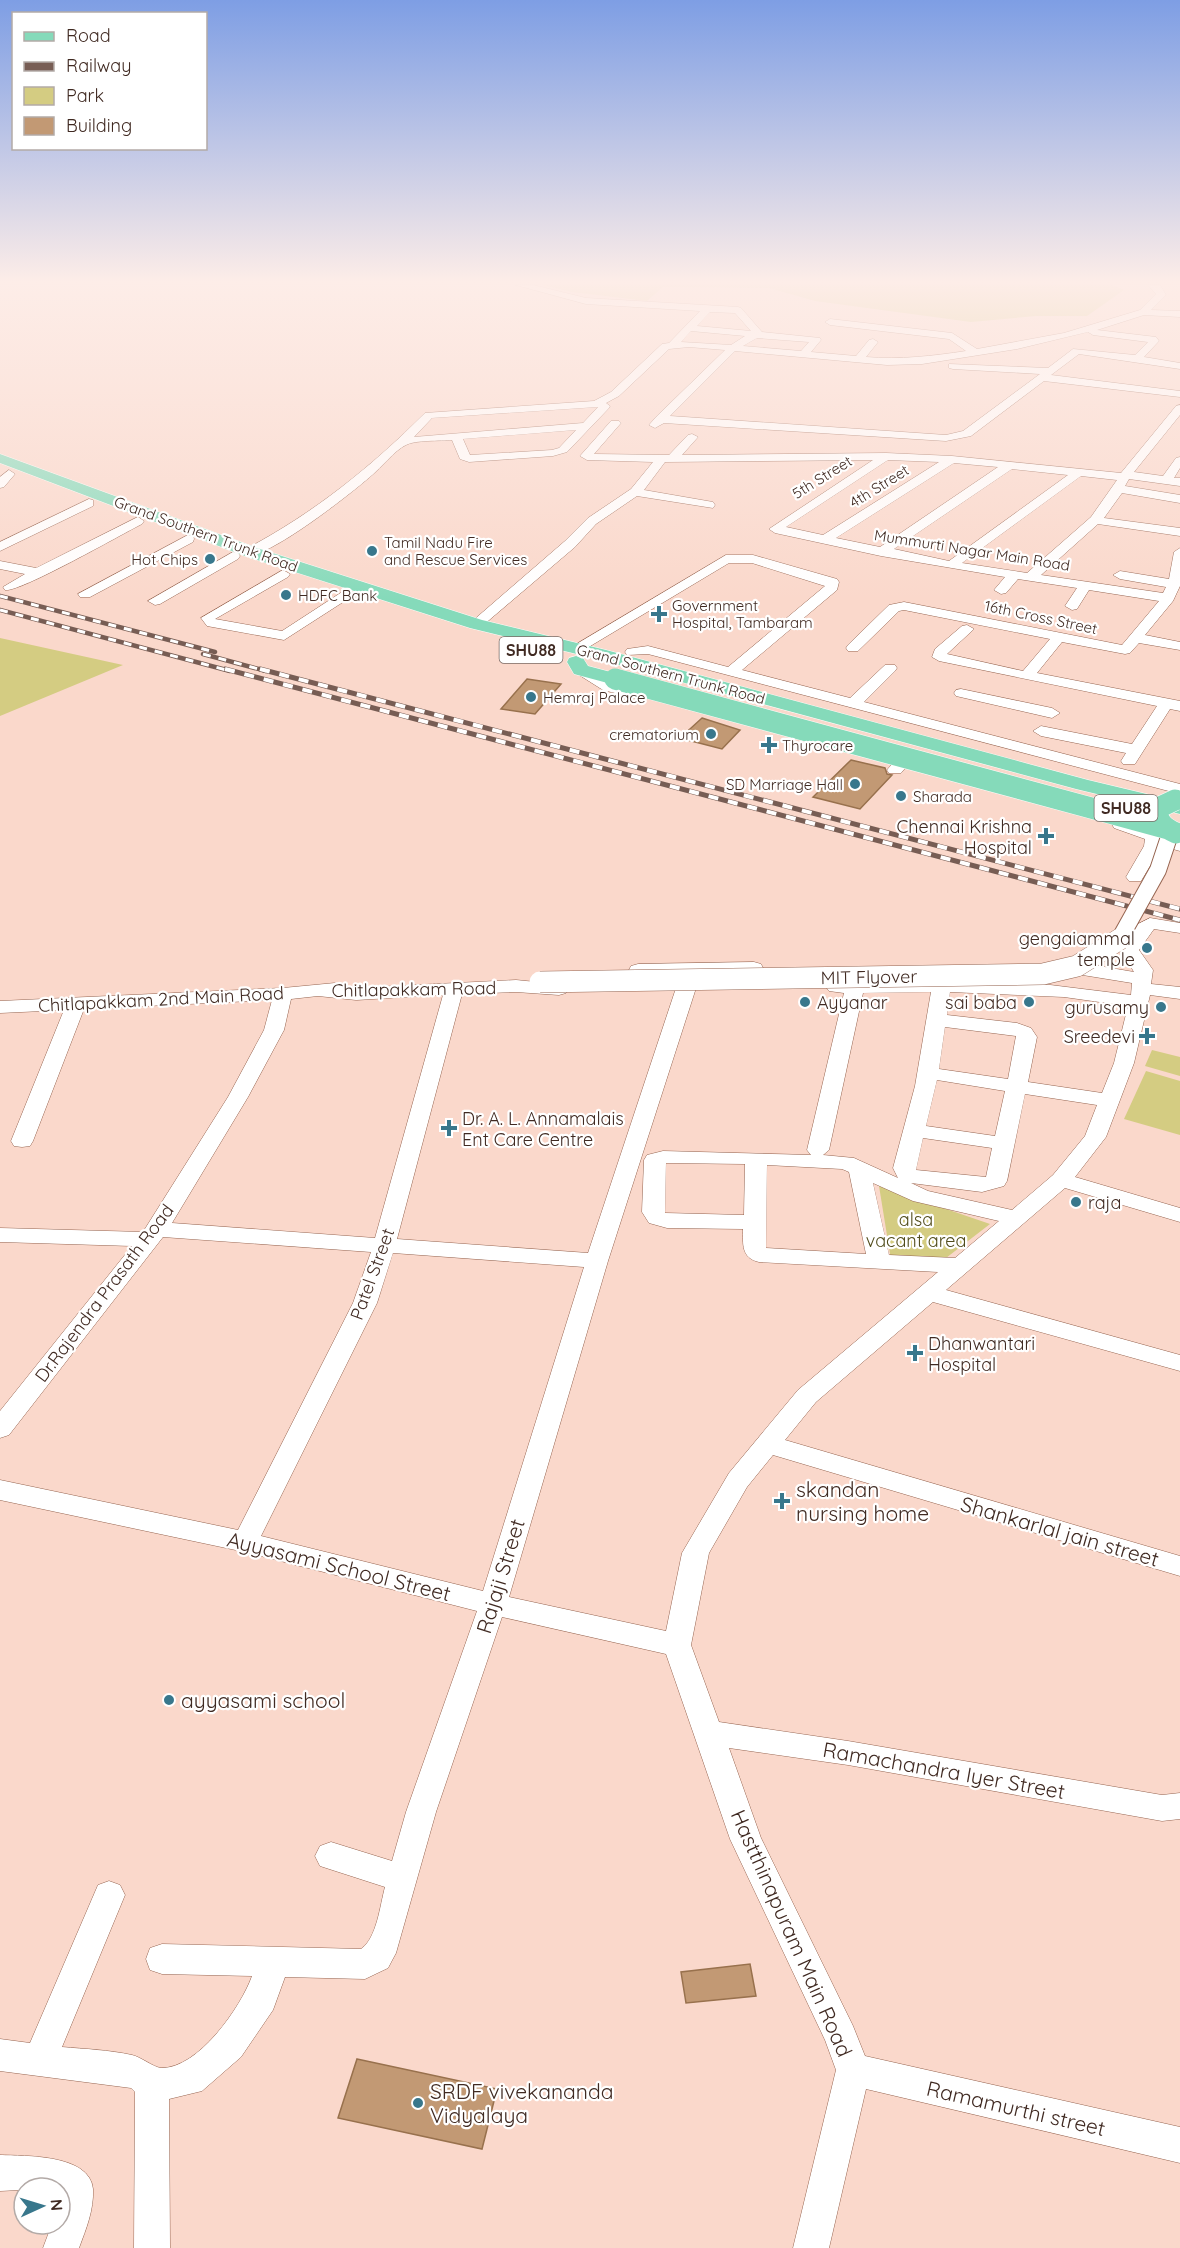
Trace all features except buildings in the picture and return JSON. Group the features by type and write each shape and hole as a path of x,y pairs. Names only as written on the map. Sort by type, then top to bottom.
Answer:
{"main road":[{"name":"Grand Southern Trunk Road","path":"2,472 242,554 284,574 455,629 578,660 1172,833"},
{"name":"Grand Southern Trunk Road","path":"2,472 188,540 476,624 578,660 599,654 1083,785 1180,808"},
{"path":"599,654 638,653 1178,789 1158,808 1156,814 1159,821 1172,833"},
{"path":"578,660 615,679 1172,833"}],"street":[{"path":"155,601 265,544 348,490 404,441 429,415 596,404 609,400 620,390"},
{"path":"690,390 657,422 895,436 956,437 967,434 1024,390"},
{"path":"456,436 464,457 485,459 559,452 605,406 596,404"},
{"path":"1031,576 1090,527 1123,480 1180,408"},
{"path":"615,423 586,456 592,458 631,454 666,459 886,456 952,459 1123,480 1180,482"},
{"path":"404,441 583,426"},
{"path":"476,624 570,544 592,521 635,492 666,459 692,437"},
{"path":"732,459 747,443"},
{"name":"5th Street","path":"776,526 886,456"},
{"name":"4th Street","path":"824,540 952,459"},
{"path":"1166,480 1180,460"},
{"path":"881,552 972,488 1008,466"},
{"path":"951,565 1078,473"},
{"path":"1123,480 1180,499"},
{"path":"635,492 709,505"},
{"path":"0,547 89,503"},
{"path":"1101,520 1180,532"},
{"path":"10,587 138,521"},
{"name":"Mummurti Nagar Main Road","path":"776,526 777,530 951,565 1168,598"},
{"path":"85,594 188,540"},
{"name":"16th Cross Street","path":"853,648 898,606 1125,650 1168,598 1177,583 1180,552"},
{"path":"732,671 832,587 832,582 753,559 726,559 578,660 608,687 897,768 991,782 1142,831 1172,833"},
{"path":"0,565 39,573"},
{"path":"284,574 210,621 284,636 347,595"},
{"path":"1001,590 1015,574"},
{"path":"1120,575 1177,583"},
{"path":"1072,606 1086,585"},
{"path":"967,629 940,652 939,657 1027,676 1061,699"},
{"path":"1027,676 1058,638"},
{"path":"1136,638 1180,646"},
{"path":"638,653 648,650 732,671 1178,789"},
{"path":"854,703 890,668"},
{"path":"961,693 1173,705"},
{"path":"1023,748 1041,730 1061,699"},
{"path":"1122,774 1137,750 1173,705"},
{"path":"1041,730 1137,750"},
{"path":"1135,877 1153,846 1172,833"},
{"name":"MIT Flyover","path":"525,983 1043,974 1077,966 1101,954 1119,940 1158,870 1172,833"},
{"name":"MIT Flyover","path":"1158,870 1180,854"},
{"path":"677,1645 696,1553 738,1480 767,1444 807,1396 1061,1180 1095,1137 1124,1063 1142,985 1130,950 1144,928 1150,923 1180,928"},
{"path":"525,983 538,974 604,971 1058,965 1180,993"},
{"path":"525,983 540,989 941,987 1077,992 1142,985"},
{"name":"Chitlapakkam Road","path":"323,992 356,994 525,983"},
{"name":"Chitlapakkam Road","path":"323,992 360,984 525,983"},
{"path":"818,1150 855,987"},
{"path":"936,1020 1017,1029 1024,1032 1026,1037 996,1181 990,1184 916,1178 906,1174 904,1168 928,1073 936,1020 941,987"},
{"name":"Rajaji Street","path":"162,1959 365,1964 376,1957 385,1943 421,1812 493,1604 597,1261 686,988"},
{"name":"Patel Street","path":"245,1542 365,1303 384,1246 454,989"},
{"name":"Chitlapakkam 2nd Main Road","path":"0,1007 323,992"},
{"name":"Dr.Rajendra Prasath Road","path":"0,1429 154,1234 238,1097 274,1030 283,994"},
{"path":"22,1141 77,1002"},
{"path":"928,1073 1108,1100"},
{"path":"915,1131 1003,1143"},
{"path":"756,1222 667,1221 657,1218 653,1212 655,1160 657,1157 756,1158 846,1163 921,1196 1016,1218"},
{"path":"756,1158 754,1249 759,1255 959,1266"},
{"path":"859,1167 879,1261"},
{"path":"1061,1180 1180,1215"},
{"path":"0,1235 154,1234 384,1246 597,1261"},
{"path":"929,1293 1180,1364"},
{"name":"Shankarlal jain street","path":"767,1444 1180,1566"},
{"name":"Ayyasami School Street","path":"0,1490 245,1542 493,1604 677,1645"},
{"name":"Hastthinapuram Main Road","path":"677,1645 746,1839 841,2037 853,2070 811,2248"},
{"name":"Ramachandra Iyer Street","path":"708,1733 848,1753 1162,1808 1180,1806"},
{"path":"331,1856 403,1879"},
{"path":"40,2059 109,1895"},
{"path":"152,2086 190,2079 229,2046 261,1999 274,1962"},
{"path":"0,2055 134,2072 144,2077 152,2086 152,2248"},
{"name":"Ramamurthi street","path":"853,2070 1180,2145"},
{"path":"0,2173 55,2175 66,2180 75,2188 72,2218 61,2248"}],"green space":[{"path":"0,638 123,665 0,716"},
{"path":"1152,1050 1180,1057 1180,1076 1145,1066"},
{"path":"1146,1071 1180,1081 1180,1135 1124,1119"},
{"name":"alsa vacant area","path":"879,1186 990,1224 946,1258 891,1260"}],"railway":[{"path":"0,596 215,652"},
{"path":"0,610 230,671"},
{"path":"203,654 266,671"},
{"path":"225,669 1180,920"},
{"path":"260,669 1180,909"}],"place":[{"name":"Tamil Nadu Fire and Rescue Services","path":"372,551"},
{"name":"Hot Chips","path":"210,559"},
{"name":"HDFC Bank","path":"286,595"},
{"name":"Government Hospital, Tambaram","path":"659,614"},
{"name":"Hemraj Palace","path":"531,697"},
{"name":"crematorium","path":"711,734"},
{"name":"Thyrocare","path":"769,745"},
{"name":"SD Marriage Hall","path":"855,784"},
{"name":"Sharada","path":"901,796"},
{"name":"Chennai Krishna Hospital","path":"1046,836"},
{"name":"gengaiammal temple","path":"1147,948"},
{"name":"Ayyanar","path":"805,1002"},
{"name":"sai baba","path":"1029,1002"},
{"name":"gurusamy","path":"1161,1007"},
{"name":"Sreedevi","path":"1147,1036"},
{"name":"Dr. A. L. Annamalais Ent Care Centre","path":"449,1128"},
{"name":"raja","path":"1076,1202"},
{"name":"Dhanwantari Hospital","path":"915,1353"},
{"name":"skandan nursing home","path":"782,1501"},
{"name":"ayyasami school","path":"169,1700"},
{"name":"SRDF vivekananda Vidyalaya","path":"418,2103"}]}
